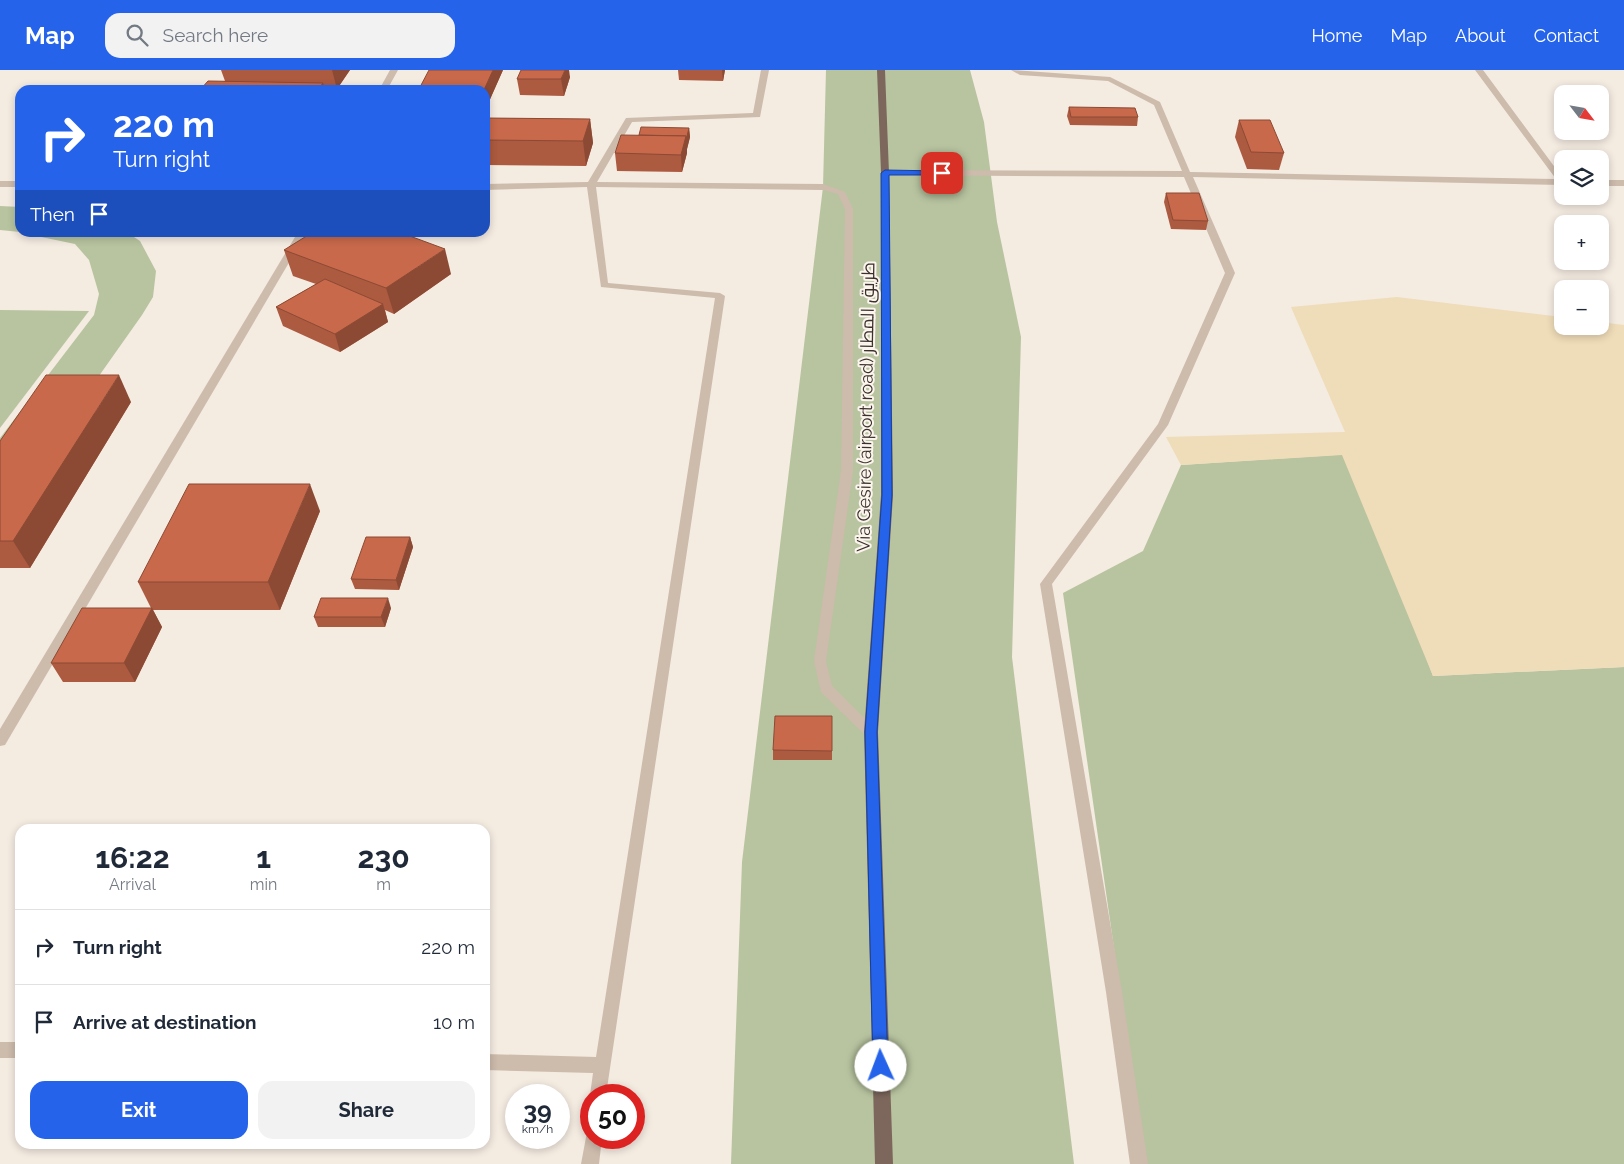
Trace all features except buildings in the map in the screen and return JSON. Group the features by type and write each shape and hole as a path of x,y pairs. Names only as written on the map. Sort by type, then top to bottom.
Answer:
{"main road":[{"name":"Via Gesire (airport road) طريق المطار","path":"881,70 885,173 887,495 871,732 884,1164"}],"lane":[{"path":"386,85 394,70"},
{"path":"599,1084 720,296 604,285 591,184 629,120 757,115 765,70"},
{"path":"1015,70 1020,73 1110,79 1157,104 1230,273 1163,425 1046,584 1114,992 1140,1164"},
{"path":"1479,70 1554,171"},
{"path":"885,173 1188,174 1554,182"},
{"path":"1609,182 1624,183"},
{"path":"0,184 15,184"},
{"path":"490,187 591,184 823,187 842,192 849,209 847,471 820,662 826,688 871,732"},
{"path":"0,741 300,237"},
{"path":"0,1050 15,1050"},
{"path":"490,1062 602,1065"},
{"path":"590,1164 592,1149"}],"green space":[{"path":"826,70 970,70 984,122 997,222 1021,337 1012,657 1074,1164 731,1164 742,862 823,187"},
{"path":"0,206 15,207 15,232 0,230"},
{"path":"41,237 134,237 140,241 156,271 153,297 0,516 0,438 94,315 99,294 89,260 75,244"},
{"path":"0,310 89,311 0,428"},
{"path":"1351,454 1433,676 1624,667 1624,1164 1145,1164 1063,593 1143,551 1181,465"}],"sand":[{"path":"1397,297 1554,316 1554,335 1609,335 1609,323 1624,325 1624,667 1433,676 1342,455 1181,465 1166,437 1345,432 1291,307"}],"route":[{"path":"881,1066 871,732 887,495 885,173 942,173"}]}
